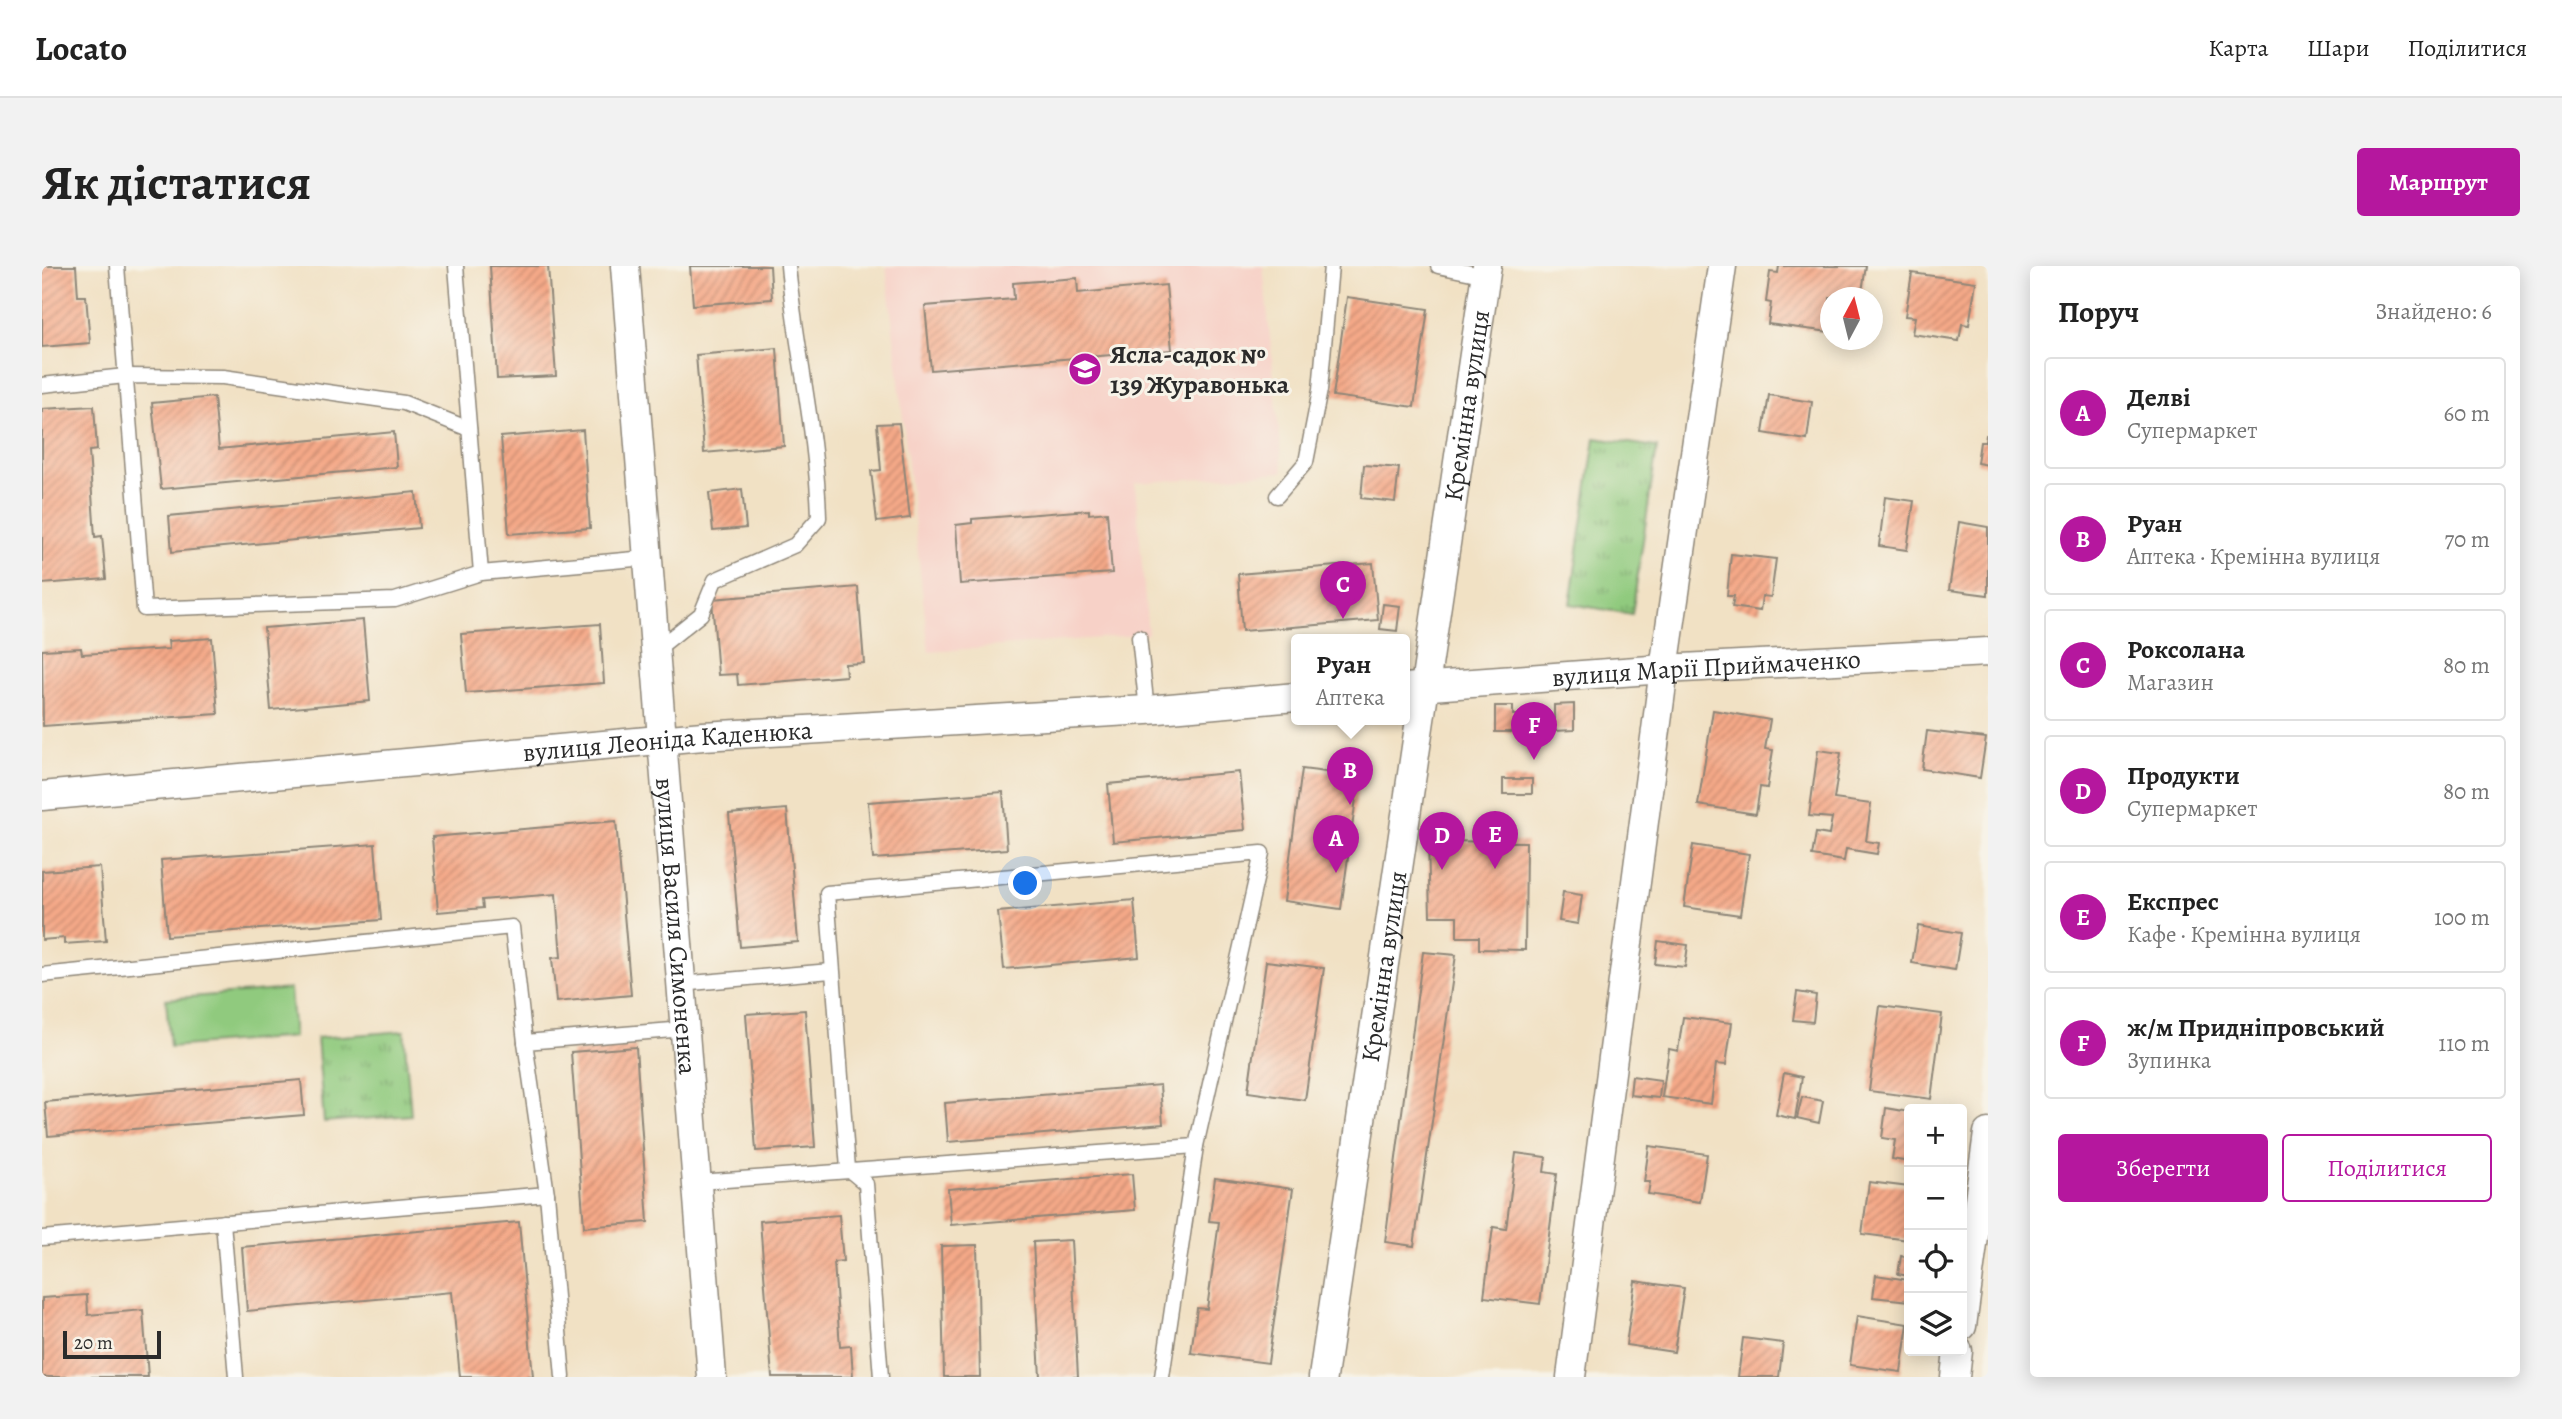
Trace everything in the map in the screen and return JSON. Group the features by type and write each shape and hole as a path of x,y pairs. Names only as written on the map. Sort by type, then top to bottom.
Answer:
{"street":[{"name":"вулиця Василя Симоненка","path":"625,266 712,1377"},
{"path":"1571,1377 1664,669 1722,266"},
{"name":"Кремінна вулиця","path":"1410,724 1487,271"},
{"name":"вулиця Марії Приймаченко","path":"1415,686 1664,669 1988,652"},
{"name":"вулиця Леоніда Каденюка","path":"42,796 662,741 1147,710 1291,697"},
{"name":"Кремінна вулиця","path":"1323,1377 1410,725"},
{"path":"1966,1293 1988,1133"},
{"path":"1955,1377 1957,1356"}],"lane":[{"path":"117,266 144,608 395,600 481,573 646,558"},
{"path":"456,266 481,573"},
{"path":"655,651 701,614 715,580 795,545 819,518 818,483 794,332 788,266"},
{"path":"1277,496 1306,461 1320,390 1331,266"},
{"path":"1438,266 1487,271"},
{"path":"42,385 125,376 223,377 404,403 469,429"},
{"path":"1139,637 1147,710"},
{"path":"881,1377 866,1184 848,1169 827,894 1262,853 1196,1146 1162,1377"},
{"path":"42,975 512,927 547,1194 563,1377"},
{"path":"680,984 831,971"},
{"path":"525,1042 685,1029"},
{"path":"698,1182 848,1169 1196,1146"},
{"path":"42,1233 223,1222 547,1194"},
{"path":"223,1222 236,1377"}],"shaded area":[{"name":"Ясла-садок № 139 Журавонька","path":"886,266 1263,266 1283,472 1135,483 1148,634 929,652"}],"green space":[{"path":"1595,438 1657,447 1632,614 1570,604"},
{"path":"290,989 294,1037 170,1047 166,999"},
{"path":"404,1031 411,1115 324,1122 317,1038"}],"building":[{"path":"42,266 76,266 78,296 86,296 90,343 42,347"},
{"path":"490,266 548,266 556,376 497,379"},
{"path":"690,266 770,266 772,299 693,305"},
{"path":"1779,266 1866,266 1863,287 1820,287 1820,331 1768,324 1771,303 1766,302 1770,272 1778,273"},
{"path":"1912,273 1976,282 1969,325 1962,324 1959,341 1912,334 1915,317 1905,316"},
{"path":"1077,278 1078,293 1166,285 1172,350 931,370 925,306 1014,299 1013,283"},
{"path":"1347,297 1428,309 1414,407 1333,396"},
{"path":"777,348 784,446 704,453 696,355"},
{"path":"1769,395 1812,402 1807,440 1763,433"},
{"path":"214,397 219,449 394,432 397,467 161,489 152,403"},
{"path":"94,406 97,450 89,451 95,537 102,536 106,579 42,584 42,409"},
{"path":"899,423 910,518 877,522 871,471 881,470 877,424"},
{"path":"583,430 590,528 509,534 501,437"},
{"path":"1986,435 1988,465 1977,463 1980,442 1985,442"},
{"path":"1364,465 1399,468 1395,502 1361,498"},
{"path":"742,489 746,528 713,531 709,493"},
{"path":"416,492 419,528 172,552 169,516"},
{"path":"1885,497 1914,501 1907,550 1879,546"},
{"path":"1089,510 1089,514 1107,512 1112,573 960,584 956,525 972,523 972,519"},
{"path":"1959,522 1988,527 1988,595 1949,590"},
{"path":"1731,554 1776,559 1771,597 1762,596 1760,611 1732,607 1734,596 1727,596"},
{"path":"1373,563 1378,620 1242,631 1238,574"},
{"path":"858,587 864,663 845,664 846,676 738,685 737,674 718,675 712,599"},
{"path":"1383,604 1400,606 1397,631 1380,629"},
{"path":"363,620 370,701 271,710 264,628"},
{"path":"600,624 604,683 466,693 461,634"},
{"path":"212,638 218,714 43,726 42,650 81,648 82,654 169,649 168,641"},
{"path":"1574,704 1574,730 1554,731 1554,705"},
{"path":"1495,706 1513,706 1513,715 1538,715 1538,732 1495,732"},
{"path":"1713,710 1770,720 1765,749 1773,750 1767,788 1760,787 1756,814 1698,805"},
{"path":"1927,731 1986,738 1980,778 1922,769"},
{"path":"1818,750 1841,753 1834,799 1871,804 1866,841 1879,843 1877,854 1846,849 1844,861 1812,856 1816,833 1829,835 1832,818 1809,816"},
{"path":"1302,769 1359,776 1341,909 1284,901"},
{"path":"1239,772 1245,830 1113,842 1108,784"},
{"path":"1503,779 1532,779 1532,794 1503,794"},
{"path":"1003,792 1007,849 873,859 868,802"},
{"path":"787,809 798,942 740,947 729,814"},
{"path":"616,821 631,995 556,1002 552,958 561,957 556,894 482,900 483,908 438,912 432,837"},
{"path":"1428,841 1526,842 1525,950 1479,949 1479,937 1457,937 1457,916 1430,916"},
{"path":"375,844 381,920 167,936 161,860"},
{"path":"1693,845 1749,854 1740,915 1684,907"},
{"path":"100,867 106,941 64,944 64,938 42,940 42,871"},
{"path":"1563,892 1582,895 1578,924 1559,921"},
{"path":"1134,900 1139,957 1004,969 998,912"},
{"path":"1918,926 1961,933 1955,970 1912,963"},
{"path":"1658,941 1688,945 1685,967 1655,964"},
{"path":"1423,952 1456,955 1414,1246 1385,1242"},
{"path":"1266,961 1324,968 1305,1100 1248,1092"},
{"path":"1797,992 1816,995 1813,1022 1793,1020"},
{"path":"1880,1006 1942,1014 1931,1099 1869,1091"},
{"path":"805,1010 815,1147 756,1151 746,1014"},
{"path":"1683,1017 1732,1023 1726,1065 1716,1064 1711,1104 1662,1097 1669,1049 1678,1051"},
{"path":"636,1047 648,1222 584,1227 571,1052"},
{"path":"1784,1073 1802,1077 1795,1119 1776,1115"},
{"path":"1632,1076 1661,1080 1659,1098 1630,1095"},
{"path":"301,1080 304,1115 48,1136 45,1102"},
{"path":"1160,1085 1163,1124 948,1142 945,1103"},
{"path":"1802,1097 1823,1101 1819,1123 1797,1118"},
{"path":"1886,1108 1904,1111 1904,1161 1892,1159 1895,1140 1882,1138"},
{"path":"1649,1146 1707,1154 1700,1202 1648,1194 1650,1182 1644,1182"},
{"path":"1516,1153 1546,1157 1544,1172 1557,1174 1540,1304 1484,1297 1493,1227 1506,1229"},
{"path":"1132,1174 1135,1210 951,1225 948,1189"},
{"path":"1215,1178 1293,1189 1268,1363 1191,1353 1197,1308 1207,1309 1219,1222 1209,1221"},
{"path":"1869,1182 1904,1186 1904,1239 1862,1234"},
{"path":"839,1215 843,1261 834,1262 840,1347 851,1346 853,1377 772,1377 760,1221"},
{"path":"519,1222 533,1377 460,1377 452,1292 247,1311 242,1247"},
{"path":"1071,1240 1078,1377 1040,1377 1033,1242"},
{"path":"977,1245 980,1377 944,1377 941,1246"},
{"path":"1901,1256 1904,1257 1904,1275 1898,1274"},
{"path":"1876,1275 1904,1279 1904,1300 1873,1297"},
{"path":"1635,1281 1684,1288 1674,1352 1626,1345"},
{"path":"87,1295 88,1315 143,1310 148,1377 42,1377 42,1298"},
{"path":"1857,1316 1904,1323 1901,1372 1850,1365"},
{"path":"1743,1338 1783,1343 1779,1377 1738,1377"}],"place":[{"name":"Ясла-садок № 139 Журавонька","path":"1085,369"},
{"name":"Роксолана","path":"1343,619"},
{"name":"ж/м Придніпровський","path":"1534,760"},
{"name":"Руан","path":"1350,805"},
{"name":"Експрес","path":"1495,869"},
{"name":"Продукти","path":"1442,870"},
{"name":"Делві","path":"1336,873"}]}
